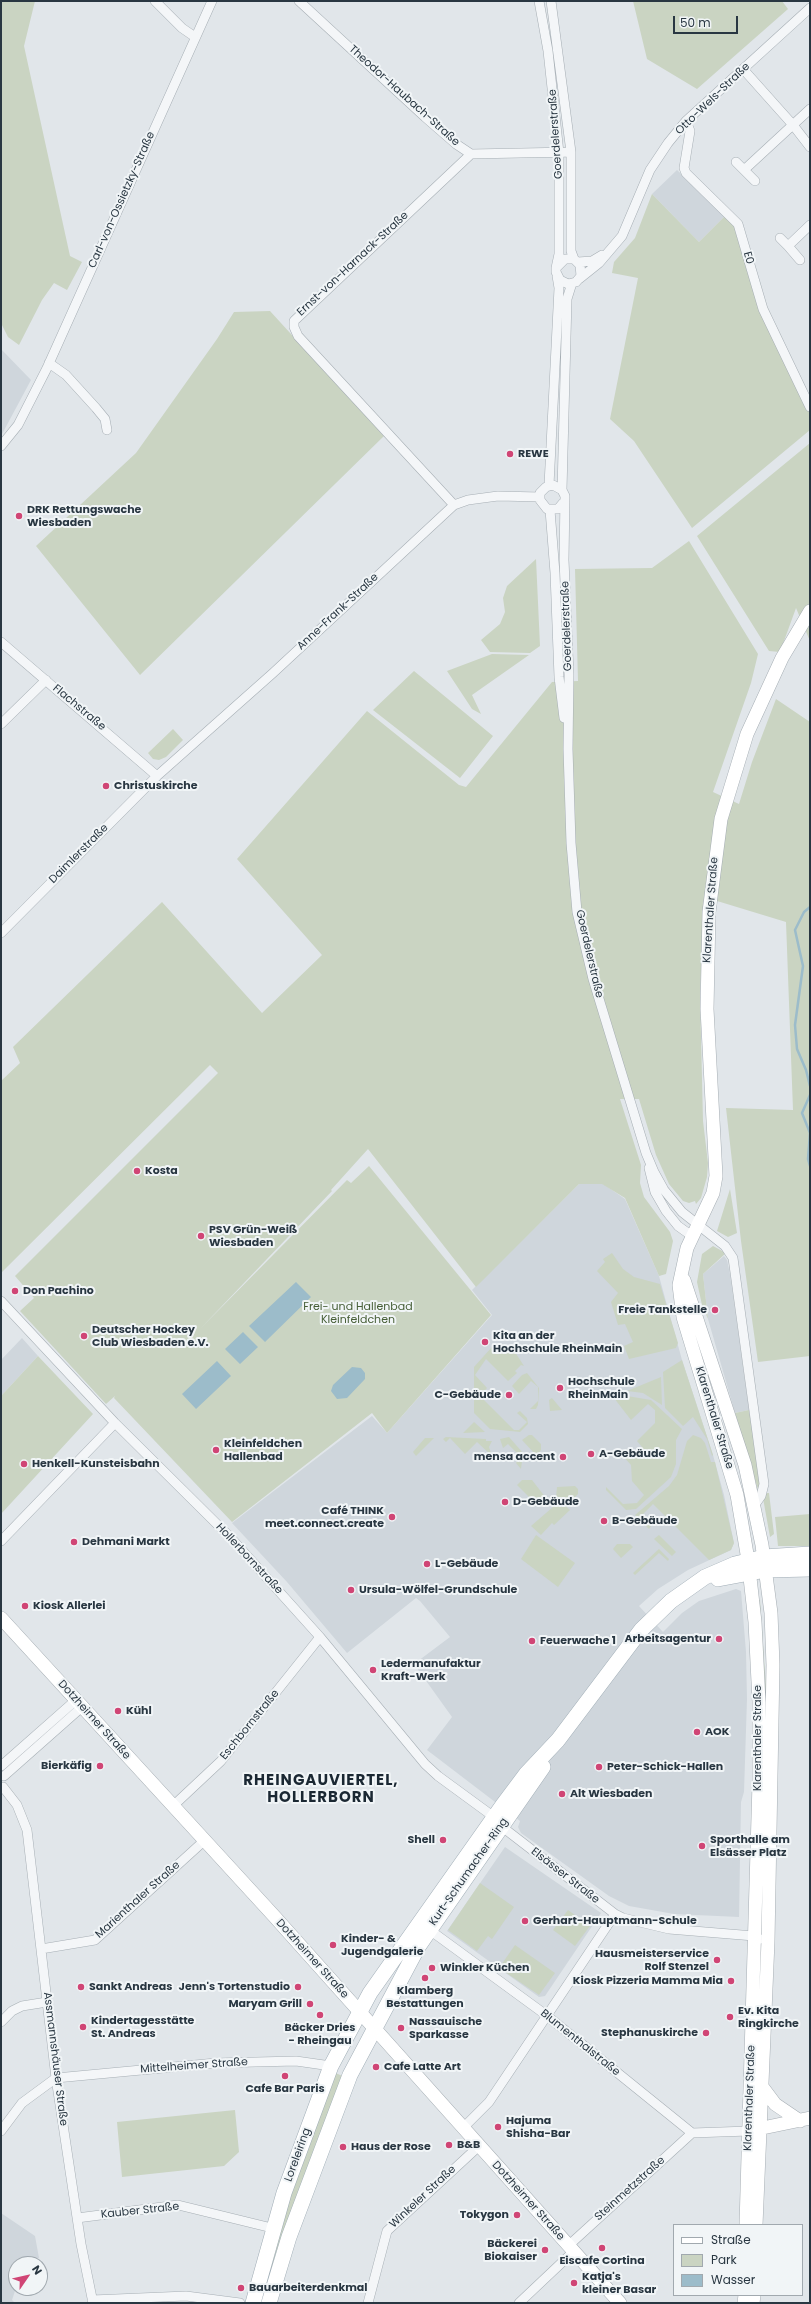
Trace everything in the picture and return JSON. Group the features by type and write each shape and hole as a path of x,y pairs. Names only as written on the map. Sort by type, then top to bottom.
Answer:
{"main road":[{"name":"Klarenthaler Straße","path":"756,2224 754,1936 759,1783 759,1702 749,1566 731,1475 682,1317 679,1292 682,1260 713,1193 716,1176 707,1009 709,912 719,826 731,779 747,734 782,658 810,611"},
{"name":"Klarenthaler Straße","path":"682,1260 686,1290 703,1332 738,1440 754,1506 765,1563 771,1613 773,1665 763,2088 755,2130 746,2224"},
{"name":"Kurt-Schumacher-Ring","path":"359,2012 370,1993 424,1926 498,1822 544,1765 558,1740 641,1630 660,1610 681,1593 715,1572 810,1554"},
{"name":"Kurt-Schumacher-Ring","path":"765,1563 810,1569"},
{"name":"Dotzheimer Straße","path":"1,1618 205,1840 620,2303"},
{"name":"Kurt-Schumacher-Ring","path":"374,2029 407,1965 424,1926"},
{"name":"Loreleiring","path":"253,2303 272,2228 324,2064 359,2012"},
{"name":"Loreleiring","path":"269,2303 288,2237 340,2098 374,2029"},
{"path":"763,2088 774,2104 805,2120"},
{"path":"755,2130 805,2120"}],"street":[{"path":"155,1 182,28 195,37"},
{"name":"Carl-von-Ossietzky-Straße","path":"1,446 18,425 49,363 212,1"},
{"name":"Theodor-Haubach-Straße","path":"299,1 425,117 456,144 471,154 571,152"},
{"name":"Goerdelerstraße","path":"539,1 548,51 559,153 559,250 557,272 559,288 549,485"},
{"name":"Goerdelerstraße","path":"551,1 571,152 571,251 581,268 567,299 562,490 565,496 563,504 569,675 568,750 571,843 578,912 593,979 646,1153 654,1172 669,1196 695,1231"},
{"name":"Otto-Wels-Straße","path":"576,281 599,262 613,247 628,225 650,170 668,143 686,121 810,8"},
{"path":"743,69 793,125 810,147"},
{"path":"744,170 810,109"},
{"name":"E0","path":"686,121 690,131 684,168 686,173 738,224 763,309 810,407"},
{"name":"Ernst-von-Harnack-Straße","path":"454,505 298,336 294,327 294,321 471,154"},
{"path":"736,162 755,181"},
{"path":"788,246 810,225"},
{"path":"780,238 800,260"},
{"name":"Otto-Wels-Straße","path":"576,261 592,261 613,247"},
{"path":"576,261 565,259 557,272 563,283 576,281"},
{"path":"49,363 66,375 96,408 105,419 107,430"},
{"path":"562,490 556,486 549,485 542,489 540,497 541,504 550,510 558,509 563,504"},
{"name":"Anne-Frank-Straße","path":"157,776 273,673 454,505 468,500 498,496 540,497"},
{"name":"Goerdelerstraße","path":"550,510 556,573 559,677 568,750"},
{"name":"Flachstraße","path":"1,642 157,776"},
{"path":"1,724 46,680"},
{"name":"Daimlerstraße","path":"1,932 157,776"},
{"name":"Goerdelerstraße","path":"646,1153 651,1181 660,1202 676,1224 695,1231"},
{"path":"695,1231 725,1246 733,1258 764,1484 761,1496 754,1506"},
{"name":"Hollerbornstraße","path":"1,1301 115,1423 231,1538 320,1637 425,1764 438,1776 498,1822"},
{"path":"1,1541 115,1423"},
{"name":"Eschbornstraße","path":"173,1806 221,1762 320,1637"},
{"path":"1,1766 79,1703"},
{"name":"Assmannshäuser Straße","path":"79,1703 3,1774 2,1790 22,1814 27,1830 56,2078 77,2218 92,2301"},
{"name":"Elsässer Straße","path":"498,1822 615,1914 650,1925 669,1929 754,1936"},
{"name":"Marienthaler Straße","path":"41,1949 95,1940 205,1840"},
{"path":"463,2128 489,2102 615,1914"},
{"name":"Blumenthalstraße","path":"424,1926 546,2015 692,2133"},
{"path":"754,1936 762,1942 767,1950"},
{"path":"1,2022 12,2011 22,2006 48,2002"},
{"name":"Mittelheimer Straße","path":"56,2078 216,2063 296,2061 324,2064"},
{"path":"1,2131 22,2103 56,2078"},
{"path":"692,2133 755,2130"},
{"name":"Steinmetzstraße","path":"519,2303 571,2249 692,2133"},
{"name":"Winkeler Straße","path":"368,2303 387,2231 479,2146"},
{"name":"Kauber Straße","path":"77,2218 178,2204 272,2228"},
{"path":"92,2301 186,2296 240,2303"}],"shaded area":[{"path":"677,170 725,216 699,242 652,194"},
{"path":"1,349 31,380 1,436"},
{"path":"602,1183 625,1199 659,1276 682,1360 713,1455 724,1495 734,1543 731,1550 688,1570 658,1589 639,1606 663,1632 682,1613 699,1601 736,1589 741,1591 746,1652 747,1699 744,1792 741,1802 739,1917 674,1914 629,1906 609,1896 521,1833 518,1827 520,1821 427,1750 452,1717 414,1664 450,1637 420,1601 416,1598 347,1653 287,1582 232,1523 372,1416 387,1433 492,1315 472,1290 579,1184"},
{"path":"724,1256 727,1260 730,1274 749,1410 735,1413 708,1319 703,1274"},
{"path":"22,1338 38,1356 1,1396 1,1360"},
{"name":"Gerhart-Hauptmann-Schule","path":"505,1847 601,1913 545,1996 539,1997 447,1931"},
{"path":"1,2213 35,2236 39,2256 8,2256 8,2296 13,2296 12,2300 15,2303 1,2303"}],"green space":[{"path":"1,1 35,1 24,46 70,256 82,262 67,290 54,283 42,300 19,345 8,337 1,323"},
{"path":"633,1 782,1 788,9 697,89 647,59"},
{"path":"652,194 699,242 725,216 736,227 758,305 810,413 810,430 692,528 634,441 610,419 638,278 612,273 614,262 635,238"},
{"path":"270,311 384,436 140,675 36,546 136,453 217,339 234,312"},
{"path":"810,443 810,641 796,608 780,652 769,651 697,536"},
{"name":"Frei- und Hallenbad Kleinfeldchen","path":"689,541 758,654 751,683 713,792 739,804 752,762 776,699 810,722 810,1356 758,1362 741,1241 726,1108 793,1110 786,922 704,897 700,995 703,1121 708,1163 707,1177 701,1198 696,1204 695,1201 689,1203 683,1201 669,1184 656,1155 639,1099 620,1099 641,1165 640,1183 644,1197 670,1232 673,1241 666,1274 659,1276 625,1198 602,1184 579,1184 476,1287 368,1149 331,1190 332,1191 200,1329 347,1180 351,1183 369,1166 491,1315 387,1433 372,1413 232,1522 114,1398 115,1396 106,1404 20,1311 34,1298 15,1276 218,1073 210,1065 1,1273 1,1081 20,1063 13,1047 162,902 262,1013 322,955 237,859 367,711 459,785 466,787 552,682 578,681 575,569 652,568"},
{"path":"536,559 540,646 530,653 490,652 481,640 500,624 505,612 503,598 507,586"},
{"path":"492,654 529,655 472,695 481,714 472,709 447,671"},
{"path":"414,671 493,736 460,778 373,710"},
{"path":"173,729 183,740 166,757 159,760 153,759 148,753"},
{"path":"730,1189 737,1233 728,1237 717,1231"},
{"path":"713,1246 726,1253 703,1274 708,1319 702,1305 697,1282 702,1254"},
{"path":"612,1253 623,1269 634,1277 660,1284 678,1343 676,1348 629,1359 624,1346 633,1342 625,1324 618,1325 611,1302 618,1293 597,1271 605,1262 603,1259"},
{"path":"504,1344 513,1349 524,1366 521,1365 515,1371 517,1373 508,1381 486,1359 475,1375 487,1388 480,1396 514,1430 519,1430 527,1422 517,1413 520,1411 527,1418 528,1424 520,1432 490,1429 474,1413 474,1367 492,1347"},
{"name":"Henkell-Kunsteisbahn","path":"38,1356 93,1414 1,1514 1,1396"},
{"path":"682,1360 713,1455 712,1456 707,1439 693,1417 683,1426 665,1408 663,1372"},
{"path":"527,1373 539,1388 538,1405 536,1409 530,1409 538,1401 538,1387 531,1381 519,1394 512,1386 522,1375"},
{"path":"661,1377 662,1405 643,1393 627,1391"},
{"path":"621,1395 651,1400 682,1429 676,1440 676,1464 671,1477 636,1509 626,1510 606,1490 606,1487 623,1504 637,1503 644,1495 632,1481 631,1465 622,1455 627,1449 633,1455 642,1447 637,1441 655,1423 655,1410 648,1404 631,1420 614,1398"},
{"path":"552,1398 562,1410 550,1411 549,1400"},
{"path":"749,1410 762,1486 759,1493 735,1413"},
{"path":"474,1422 485,1432 463,1433"},
{"path":"529,1435 532,1435 541,1444 541,1450 538,1454 535,1454 522,1440"},
{"path":"693,1435 701,1438 705,1443 711,1462 715,1462 734,1543 731,1550 709,1560 653,1504 641,1516 651,1526 649,1529 635,1515 669,1486 677,1475 687,1441"},
{"path":"446,1437 486,1439 486,1441 492,1441 489,1447 492,1456 477,1442 465,1454 450,1438 446,1442 443,1439"},
{"path":"509,1437 523,1453 521,1469 516,1463 521,1457 508,1444 503,1448 500,1439"},
{"path":"425,1438 434,1438 416,1456 413,1452"},
{"path":"522,1480 532,1480 546,1498 559,1500 570,1510 554,1525 552,1523 541,1535 531,1526 553,1507 544,1499 537,1505 517,1485"},
{"path":"575,1486 578,1489 578,1494 572,1500 556,1497 557,1487"},
{"path":"767,1493 769,1493 774,1534 770,1537 763,1498"},
{"path":"810,1514 810,1546 778,1546 775,1517"},
{"path":"536,1535 575,1563 558,1587 521,1559"},
{"path":"659,1535 676,1552 672,1556 654,1539"},
{"path":"617,1544 630,1544 633,1547 621,1558 613,1549"},
{"path":"659,1549 669,1559 668,1561 659,1553 635,1575 633,1573"},
{"path":"757,1600 760,1600 766,1687 767,1742"},
{"path":"480,1883 514,1907 492,1939 488,1936 477,1951 448,1930"},
{"path":"568,1910 590,1926 575,1946 553,1930"},
{"path":"515,1945 555,1973 539,1995 499,1968"},
{"path":"333,2072 345,2077 261,2303 259,2298 277,2228"},
{"path":"235,2110 239,2152 224,2166 122,2177 117,2122"}],"water":[{"path":"296,1282 311,1297 265,1342 249,1326"},
{"path":"243,1332 258,1347 240,1364 225,1349"},
{"path":"217,1361 231,1376 196,1409 182,1394"},
{"path":"352,1367 361,1368 365,1373 365,1379 347,1398 337,1399 331,1391 333,1385"}],"waterway":[{"path":"810,907 804,912 795,930 803,966 795,1025 797,1049 806,1070 810,1086"},
{"path":"810,1095 802,1113 810,1133"},
{"path":"810,1133 808,1159 810,1166"}],"place":[{"name":"REWE","path":"510,454"},
{"name":"DRK Rettungswache Wiesbaden","path":"19,516"},
{"name":"Christuskirche","path":"106,786"},
{"name":"Kosta","path":"137,1171"},
{"name":"PSV Grün-Weiß Wiesbaden","path":"201,1236"},
{"name":"Don Pachino","path":"15,1291"},
{"name":"Freie Tankstelle","path":"715,1310"},
{"name":"Deutscher Hockey Club Wiesbaden e.V.","path":"84,1336"},
{"name":"Kita an der Hochschule RheinMain","path":"485,1342"},
{"name":"Hochschule RheinMain","path":"560,1388"},
{"name":"C-Gebäude","path":"509,1395"},
{"name":"Kleinfeldchen Hallenbad","path":"216,1450"},
{"name":"A-Gebäude","path":"591,1454"},
{"name":"mensa accent","path":"563,1457"},
{"name":"Henkell-Kunsteisbahn","path":"24,1464"},
{"name":"D-Gebäude","path":"505,1502"},
{"name":"Café THINK meet.connect.create","path":"392,1517"},
{"name":"B-Gebäude","path":"604,1521"},
{"name":"Dehmani Markt","path":"74,1542"},
{"name":"L-Gebäude","path":"427,1564"},
{"name":"Ursula-Wölfel-Grundschule","path":"351,1590"},
{"name":"Kiosk Allerlei","path":"25,1606"},
{"name":"Arbeitsagentur","path":"719,1639"},
{"name":"Feuerwache 1","path":"532,1641"},
{"name":"Ledermanufaktur Kraft-Werk","path":"373,1670"},
{"name":"Kühl","path":"118,1711"},
{"name":"AOK","path":"697,1732"},
{"name":"Bierkäfig","path":"100,1766"},
{"name":"Peter-Schick-Hallen","path":"599,1767"},
{"name":"Alt Wiesbaden","path":"562,1794"},
{"name":"Shell","path":"443,1840"},
{"name":"Sporthalle am Elsässer Platz","path":"702,1846"},
{"name":"Gerhart-Hauptmann-Schule","path":"525,1921"},
{"name":"Kinder- & Jugendgalerie","path":"333,1945"},
{"name":"Hausmeisterservice Rolf Stenzel","path":"717,1960"},
{"name":"Winkler Küchen","path":"432,1968"},
{"name":"Klamberg Bestattungen","path":"425,1978"},
{"name":"Kiosk Pizzeria Mamma Mia","path":"731,1981"},
{"name":"Sankt Andreas","path":"81,1987"},
{"name":"Jenn's Tortenstudio","path":"298,1987"},
{"name":"Maryam Grill","path":"310,2004"},
{"name":"Bäcker Dries - Rheingau","path":"320,2015"},
{"name":"Ev. Kita Ringkirche","path":"730,2017"},
{"name":"Kindertagesstätte St. Andreas","path":"83,2027"},
{"name":"Nassauische Sparkasse","path":"401,2028"},
{"name":"Stephanuskirche","path":"706,2033"},
{"name":"Cafe Latte Art","path":"376,2067"},
{"name":"Cafe Bar Paris","path":"285,2076"},
{"name":"Hajuma Shisha-Bar","path":"498,2127"},
{"name":"B&B","path":"449,2145"},
{"name":"Haus der Rose","path":"343,2147"},
{"name":"Tokygon","path":"517,2215"},
{"name":"Eiscafe Cortina","path":"602,2248"},
{"name":"Bäckerei Biokaiser","path":"545,2250"},
{"name":"Katja's kleiner Basar","path":"574,2283"},
{"name":"Bauarbeiterdenkmal","path":"241,2288"}],"district":[{"name":"RHEINGAUVIERTEL, HOLLERBORN","path":"321,1790"}]}
